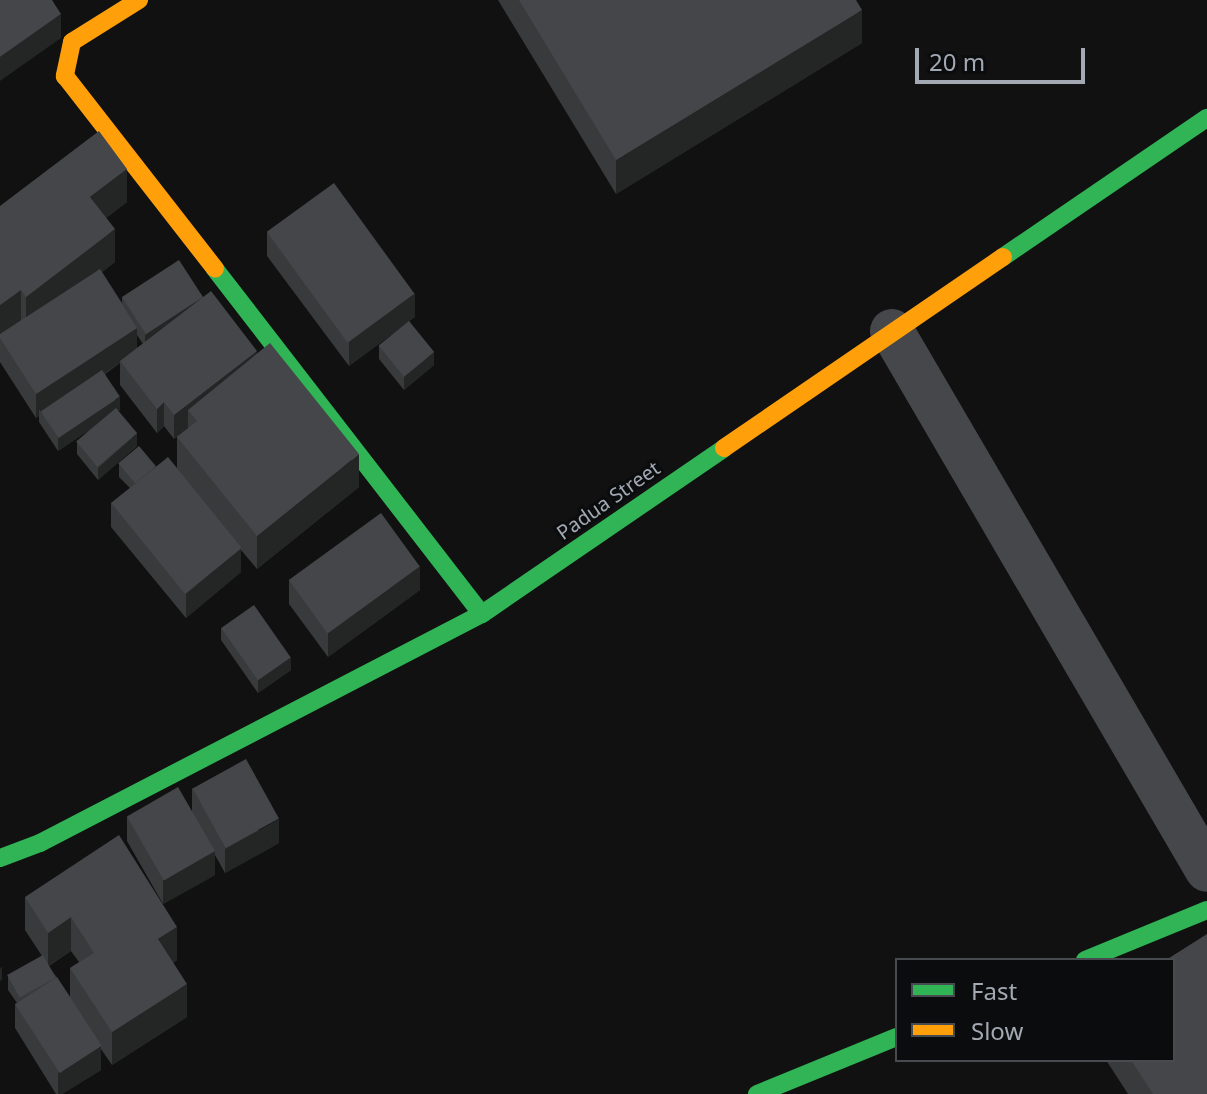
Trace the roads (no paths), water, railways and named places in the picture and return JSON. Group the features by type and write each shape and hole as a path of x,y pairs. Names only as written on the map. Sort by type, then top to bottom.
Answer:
{"street":[{"path":"139,0 72,42 65,76 482,614"},
{"name":"Padua Street","path":"0,858 40,843 482,614 1207,118"},
{"path":"892,331 1207,870"},
{"path":"1090,958 1207,910"},
{"path":"757,1094 895,1038"}]}
